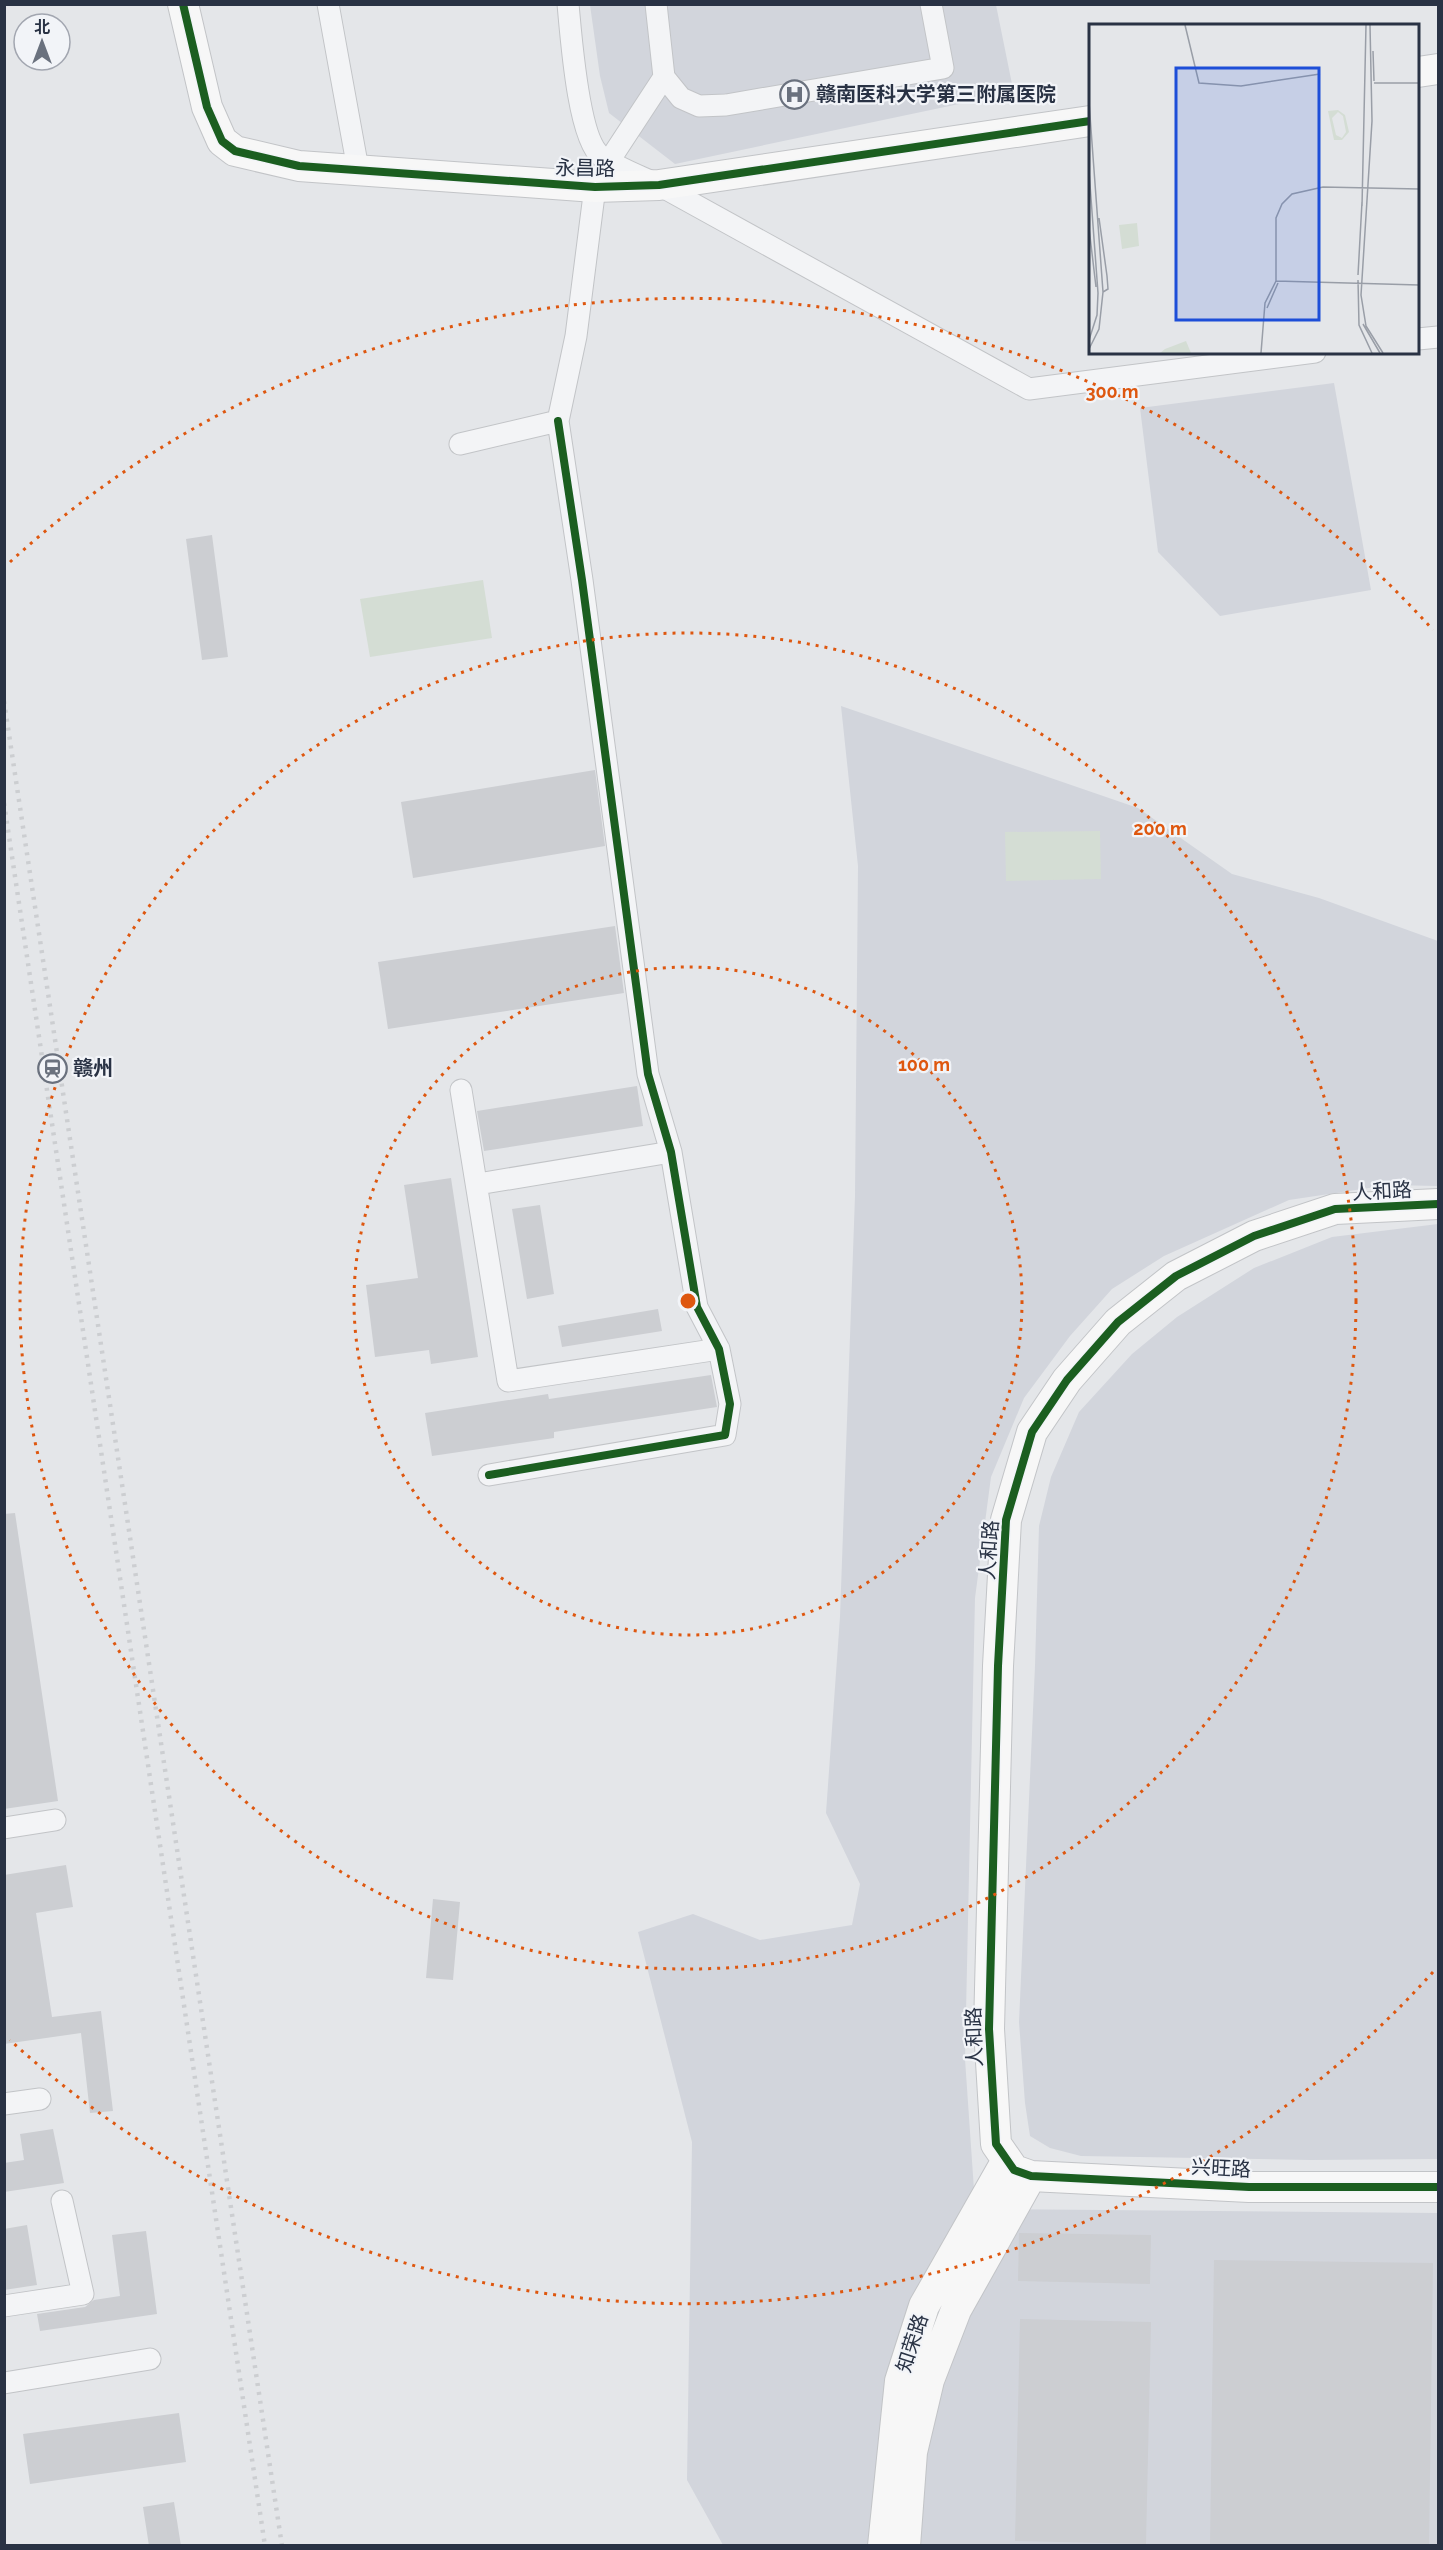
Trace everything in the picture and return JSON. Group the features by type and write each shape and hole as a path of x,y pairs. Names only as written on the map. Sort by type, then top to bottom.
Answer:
{"street":[{"name":"永昌路","path":"183,4 207,107 222,141 235,151 299,166 595,187 659,185 1089,121"},
{"path":"328,4 358,169"},
{"path":"568,4 578,95 589,139 599,155 659,185 1029,389 1300,354"},
{"path":"656,4 664,77 681,98 699,106 726,105 943,68 931,4"},
{"path":"1419,72 1438,69"},
{"path":"489,1475 724,1435 730,1404 719,1349 697,1307 671,1152 648,1074 584,591 558,421 576,336 595,187 609,160 664,77"},
{"path":"1419,339 1438,337"},
{"path":"459,444 558,421"},
{"path":"461,1090 478,1184 508,1382 719,1349"},
{"path":"478,1184 671,1152"},
{"name":"人和路","path":"1019,2169 996,2144 989,2029 998,1666 1006,1520 1032,1432 1067,1380 1118,1322 1176,1276 1254,1236 1335,1209 1438,1204"},
{"path":"4,1828 55,1820"},
{"path":"4,2104 40,2099"},
{"name":"兴旺路","path":"1019,2169 1249,2187 1438,2187"},
{"name":"知荣路","path":"883,2546 900,2381 924,2306 1019,2169"},
{"name":"知荣路","path":"905,2546 912,2452 929,2380 956,2310 1019,2169"},
{"path":"4,2306 83,2294 62,2201"},
{"path":"4,2383 150,2359"}],"shaded area":[{"name":"赣南医科大学第三附属医院","path":"590,5 996,5 1012,84 959,104 675,164 609,113 600,76"},
{"path":"1334,383 1371,590 1220,616 1158,552 1140,408"},
{"path":"483,580 492,638 370,657 360,599"},
{"path":"841,706 1138,808 1232,874 1319,898 1438,941 1438,1186 1389,1185 1289,1200 1164,1256 1112,1289 1070,1336 1024,1398 991,1477 975,1598 965,2059 974,2190 998,2209 1438,2213 1438,2545 723,2545 687,2480 692,2142 638,1932 693,1914 760,1940 852,1925 860,1884 826,1813 840,1617 855,1196 858,866"},
{"path":"1100,831 1101,879 1006,881 1005,832"},
{"path":"1438,1224 1438,2159 1311,2160 1081,2156 1050,2148 1030,2136 1025,2103 1019,2022 1039,1526 1051,1477 1079,1412 1132,1354 1177,1317 1254,1268 1332,1237"}],"building":[{"path":"212,535 228,657 202,660 186,539"},
{"path":"595,770 605,846 413,878 401,802"},
{"path":"615,926 624,993 388,1029 378,962"},
{"path":"637,1086 643,1126 484,1151 477,1111"},
{"path":"451,1178 478,1357 431,1364 429,1350 375,1357 366,1285 418,1278 404,1185"},
{"path":"540,1205 554,1294 527,1299 512,1209"},
{"path":"658,1309 662,1331 562,1347 558,1326"},
{"path":"711,1375 717,1407 554,1432 554,1438 432,1456 425,1413 548,1394 549,1399"},
{"path":"15,1513 58,1801 4,1809 4,1514"},
{"path":"66,1865 73,1907 36,1913 52,2017 101,2011 113,2111 90,2113 81,2033 4,2044 4,1875"},
{"path":"433,1899 460,1902 453,1980 426,1978"},
{"path":"53,2129 64,2183 4,2192 4,2163 24,2160 20,2134"},
{"path":"27,2225 37,2285 4,2290 4,2229"},
{"path":"146,2231 157,2314 40,2331 37,2314 85,2307 94,2300 120,2296 112,2235"},
{"path":"1019,2233 1151,2235 1150,2284 1018,2281"},
{"path":"1214,2260 1433,2263 1429,2546 1210,2546"},
{"path":"1020,2319 1151,2322 1146,2544 1015,2541"},
{"path":"179,2413 186,2462 30,2484 23,2434"},
{"path":"174,2502 181,2546 149,2546 143,2507"}],"railway":[{"path":"4,701 282,2546"},
{"path":"4,803 265,2546"}],"cycle path":[{"path":"183,4 207,107 222,141 235,151 299,166 595,187 659,185 1089,121"},
{"path":"489,1475 725,1435 730,1404 719,1349 697,1307 671,1152 648,1074 582,580 558,421"},
{"path":"1438,1204 1335,1209 1254,1236 1176,1276 1118,1322 1067,1380 1032,1432 1006,1520 998,1666 989,2029 996,2144 1014,2170 1031,2176 1249,2187 1438,2187"}],"place":[{"name":"赣南医科大学第三附属医院","path":"795,94"},
{"name":"赣州","path":"52,1068"}]}
